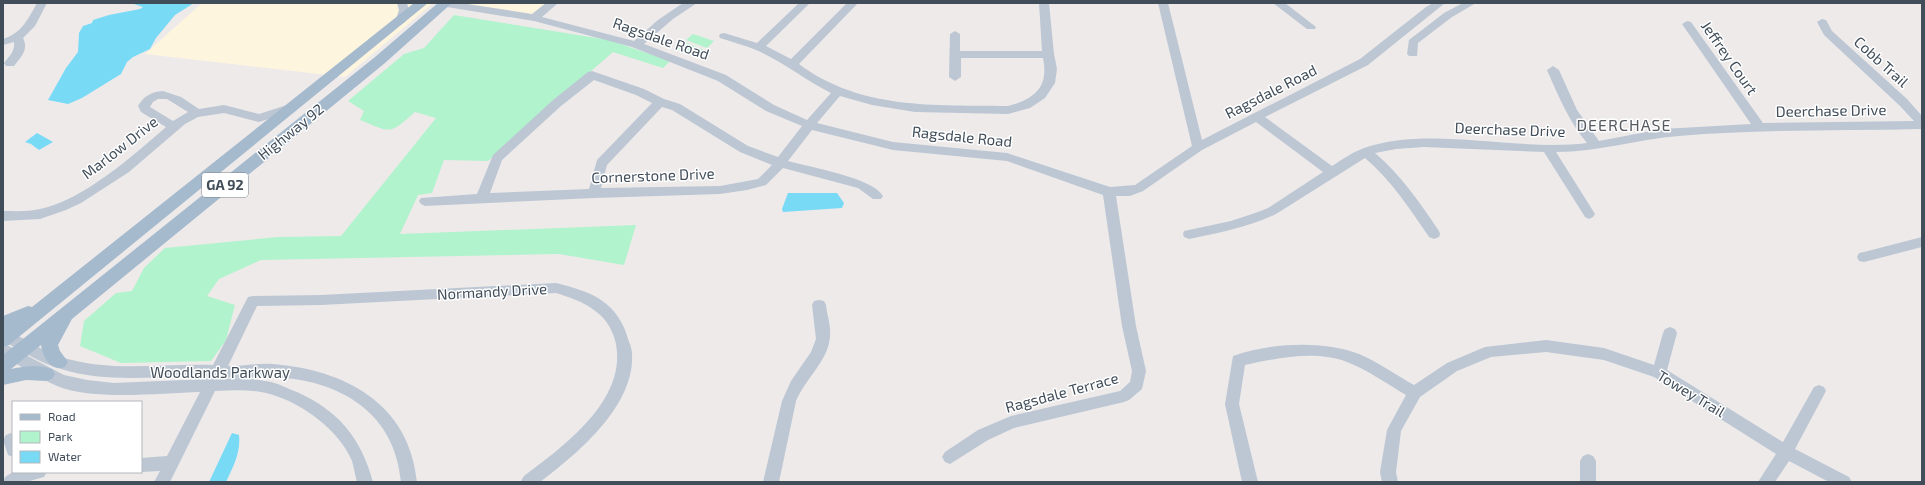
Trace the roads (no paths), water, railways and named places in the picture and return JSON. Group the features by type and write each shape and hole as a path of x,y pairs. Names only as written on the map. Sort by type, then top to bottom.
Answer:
{"main road":[{"name":"Highway 92","path":"3,365 9,341 62,293 249,144 422,3"},
{"name":"Highway 92","path":"9,341 74,308 380,60 445,3"},
{"path":"3,378 53,368 52,355 49,345 58,328 74,308"}],"street":[{"path":"3,42 18,38 24,33 42,3"},
{"path":"400,22 404,10 402,3"},
{"name":"Ragsdale Road","path":"441,3 534,18 636,46 722,78 770,108 809,125 893,146 1007,157 1109,192 1130,191 1139,188 1198,147 1364,62 1387,46 1422,14 1440,3"},
{"path":"534,18 553,3"},
{"path":"636,46 665,20 692,3"},
{"path":"759,47 805,3"},
{"path":"792,64 852,3"},
{"path":"724,36 759,47 792,64 809,77 838,92 872,101 915,108 1008,110 1026,105 1041,95 1049,83 1051,69 1048,54 1044,3"},
{"path":"1163,3 1198,147"},
{"path":"1278,3 1311,27"},
{"path":"1413,54 1413,42 1448,15 1471,3"},
{"name":"Cobb Trail","path":"1822,22 1828,33 1903,102 1922,124"},
{"name":"Jeffrey Court","path":"1687,24 1760,128"},
{"path":"955,34 955,77"},
{"path":"10,63 21,47 18,38"},
{"path":"956,55 1048,54"},
{"path":"1553,70 1574,116 1586,135 1596,146"},
{"path":"482,198 497,158 557,103 592,74 640,92 660,102 676,106 691,114 744,149 780,163 862,185 877,196"},
{"name":"Cornerstone Drive","path":"425,201 594,193 720,190 747,186 762,182 780,163 809,125 838,92"},
{"path":"174,127 145,109 144,106 147,101 159,95 171,95 197,113"},
{"path":"594,193 601,163 660,102"},
{"name":"Marlow Drive","path":"3,216 40,214 62,207 77,200 125,169 174,127 186,118 197,113 224,109 255,118 274,115 297,105"},
{"path":"1257,117 1332,172"},
{"path":"249,144 258,128 258,123 255,118"},
{"name":"Deerchase Drive","path":"1189,234 1217,229 1259,217 1272,211 1366,152 1402,143 1548,149 1596,146 1661,133 1760,128 1922,124"},
{"path":"1548,149 1589,214"},
{"path":"1366,152 1386,170 1409,195 1434,234"},
{"name":"Ragsdale Terrace","path":"950,457 983,435 1011,422 1124,396 1137,385 1139,371 1129,326 1109,192"},
{"path":"1864,257 1922,242"},
{"name":"Normandy Drive","path":"162,482 253,301 321,300 556,288 582,296 603,307 617,326 625,342 626,360 620,385 609,405 585,434 550,465 529,481"},
{"path":"771,482 776,463 782,426 790,399 813,361 823,338 819,305"},
{"path":"1659,373 1670,333"},
{"name":"Woodlands Parkway","path":"9,341 44,357 61,381 114,389 243,384 272,388 308,404 332,422 349,442 359,460 365,482"},
{"name":"Towey Trail","path":"1390,482 1388,472 1394,430 1415,393 1452,367 1490,351 1546,346 1604,354 1659,373 1786,452 1844,482"},
{"path":"1250,482 1232,404 1238,360 1284,351 1325,350 1353,358 1415,393"},
{"name":"Woodlands Parkway","path":"53,368 139,373 219,370 242,372 270,370 300,374 335,382 357,394 385,418 398,439 408,473 409,482"},
{"path":"1766,482 1786,452 1819,391"},
{"path":"1588,461 1588,482"},
{"path":"142,465 171,463"},
{"path":"15,477 33,473"}],"water":[{"path":"131,3 194,3 175,15 156,38 150,49 133,57 127,62 121,74 82,98 68,104 48,100 66,68 78,52 79,33 83,26 92,23 93,20 143,7"},
{"path":"37,133 53,142 39,150 31,144 25,142"},
{"path":"788,193 837,193 844,203 842,208 783,212 782,209"},
{"path":"232,433 239,435 239,448 236,460 226,482 209,482"}],"district":[{"name":"DEERCHASE","path":"1624,125"}]}
